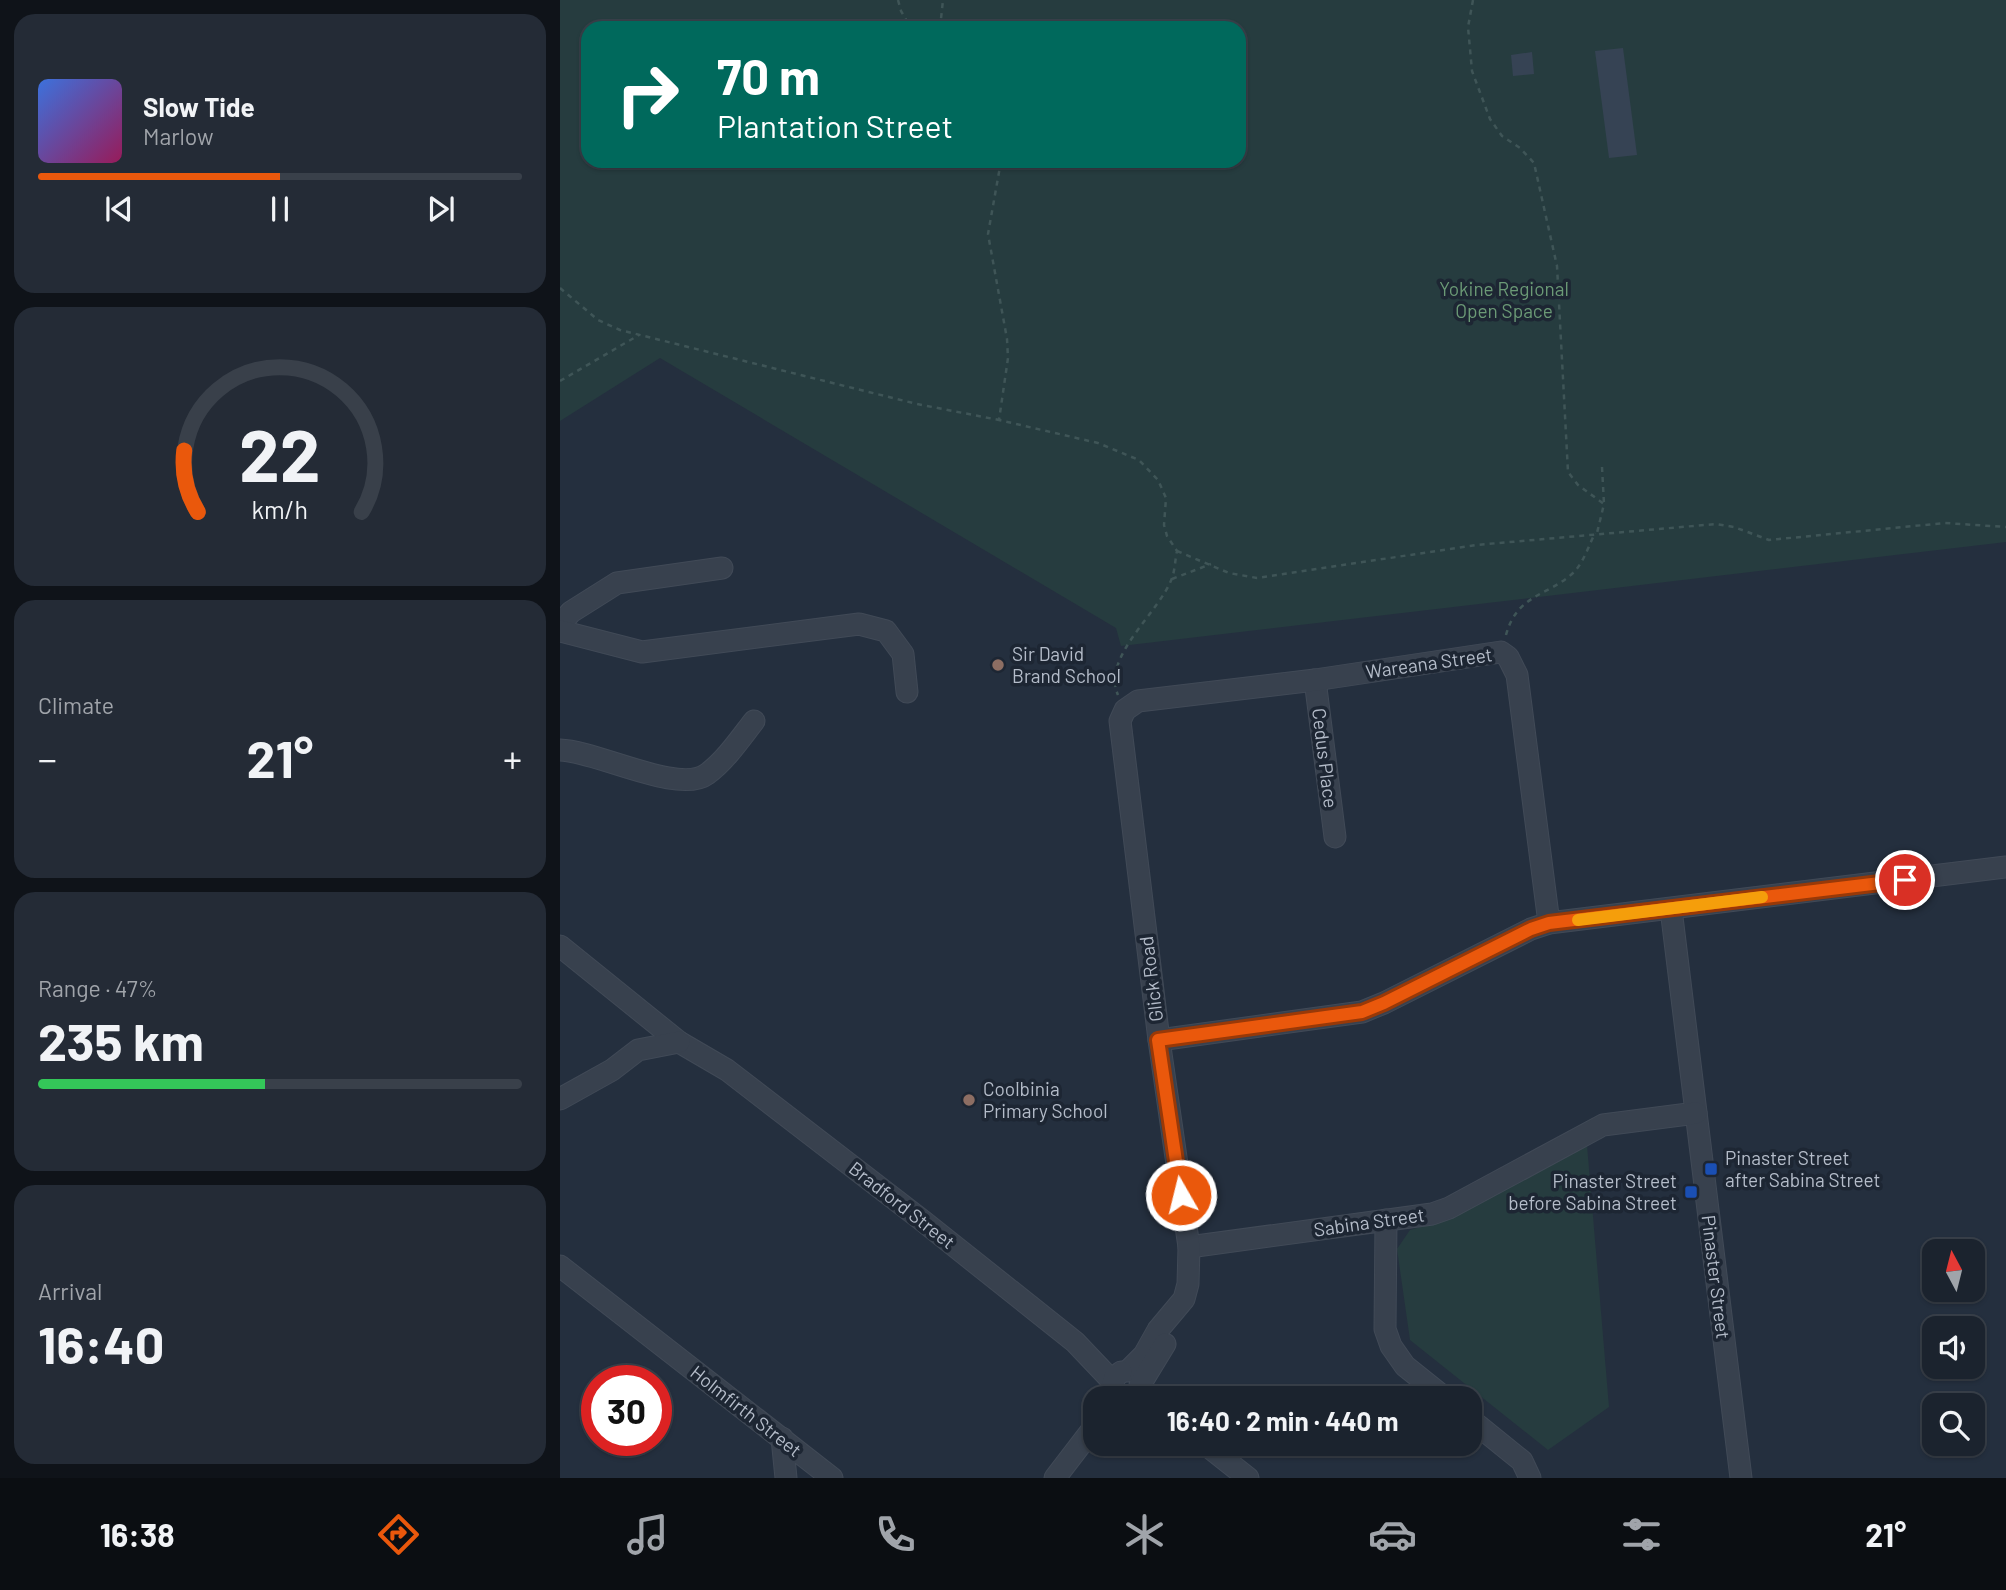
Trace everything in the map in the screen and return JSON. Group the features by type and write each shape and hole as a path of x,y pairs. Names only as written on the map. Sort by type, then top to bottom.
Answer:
{"street":[{"path":"722,568 617,583 571,612 563,621 560,630 642,652 859,624 886,631 903,653 907,692"},
{"name":"Wareana Street","path":"1125,710 1138,701 1315,680 1502,652 1508,657 1517,675 1549,923"},
{"name":"Cedus Place","path":"1315,680 1335,837"},
{"name":"Glick Road","path":"1125,710 1120,721 1158,1040 1189,1247 1198,1272 1198,1299 1194,1310 1172,1333 1132,1386"},
{"path":"560,750 593,755 672,780 691,781 706,775 754,721"},
{"path":"1158,1040 1362,1012 1531,929 1549,923 2006,867"},
{"name":"Pinaster Street","path":"1671,909 1741,1478"},
{"name":"Bradford Street","path":"560,930 705,1043 727,1070"},
{"name":"Bradford Street","path":"560,946 679,1042 727,1070 1075,1342 1123,1386"},
{"path":"560,1100 638,1051 679,1042"},
{"name":"Sabina Street","path":"1189,1247 1432,1214 1449,1208 1603,1125 1696,1114"},
{"path":"1386,1220 1385,1329 1391,1346 1405,1366 1430,1386"},
{"name":"Holmfirth Street","path":"560,1266 832,1478"},
{"path":"1482,1429 1521,1461 1530,1478"},
{"path":"782,1438 786,1478"},
{"path":"1055,1478 1083,1441"},
{"path":"1220,1456 1248,1478"}],"path":[{"path":"898,0 907,21"},
{"path":"941,21 943,0"},
{"path":"1473,0 1468,27 1472,71 1490,118 1502,136 1520,148 1534,163 1557,266 1568,472 1578,485 1604,503"},
{"path":"999,420 1009,358 988,234 1000,168"},
{"path":"560,288 598,320 620,330 917,404 1098,443 1139,460 1158,480 1166,498 1164,524 1167,536 1177,551 1229,573 1257,578 1476,545 1716,524 1734,527 1769,540 1945,523 2006,527"},
{"path":"560,380 639,335"},
{"path":"1502,652 1508,626 1526,601 1575,572 1596,533 1604,503 1602,467"},
{"path":"1125,710 1114,687 1117,664 1172,579 1177,551"},
{"path":"1172,579 1210,564"}],"green space":[{"name":"Yokine Regional Open Space","path":"560,0 2006,0 2006,542 1121,646 1116,628 660,358 560,421"},
{"path":"1587,1145 1609,1407 1548,1450 1482,1397 1482,1386 1468,1386 1410,1340 1397,1249 1410,1230 1448,1219"}],"building":[{"path":"1623,48 1637,155 1609,158 1595,51"},
{"path":"1532,52 1534,74 1513,76 1511,55"}],"slow traffic":[{"path":"1578,920 1762,897"}],"place":[{"name":"Sir David Brand School","path":"998,665"},
{"name":"Coolbinia Primary School","path":"969,1100"},
{"name":"Pinaster Street after Sabina Street","path":"1711,1169"},
{"name":"Pinaster Street before Sabina Street","path":"1691,1192"}],"route":[{"path":"1181,1195 1158,1040 1362,1012 1531,929 1549,923 1905,880"}]}
